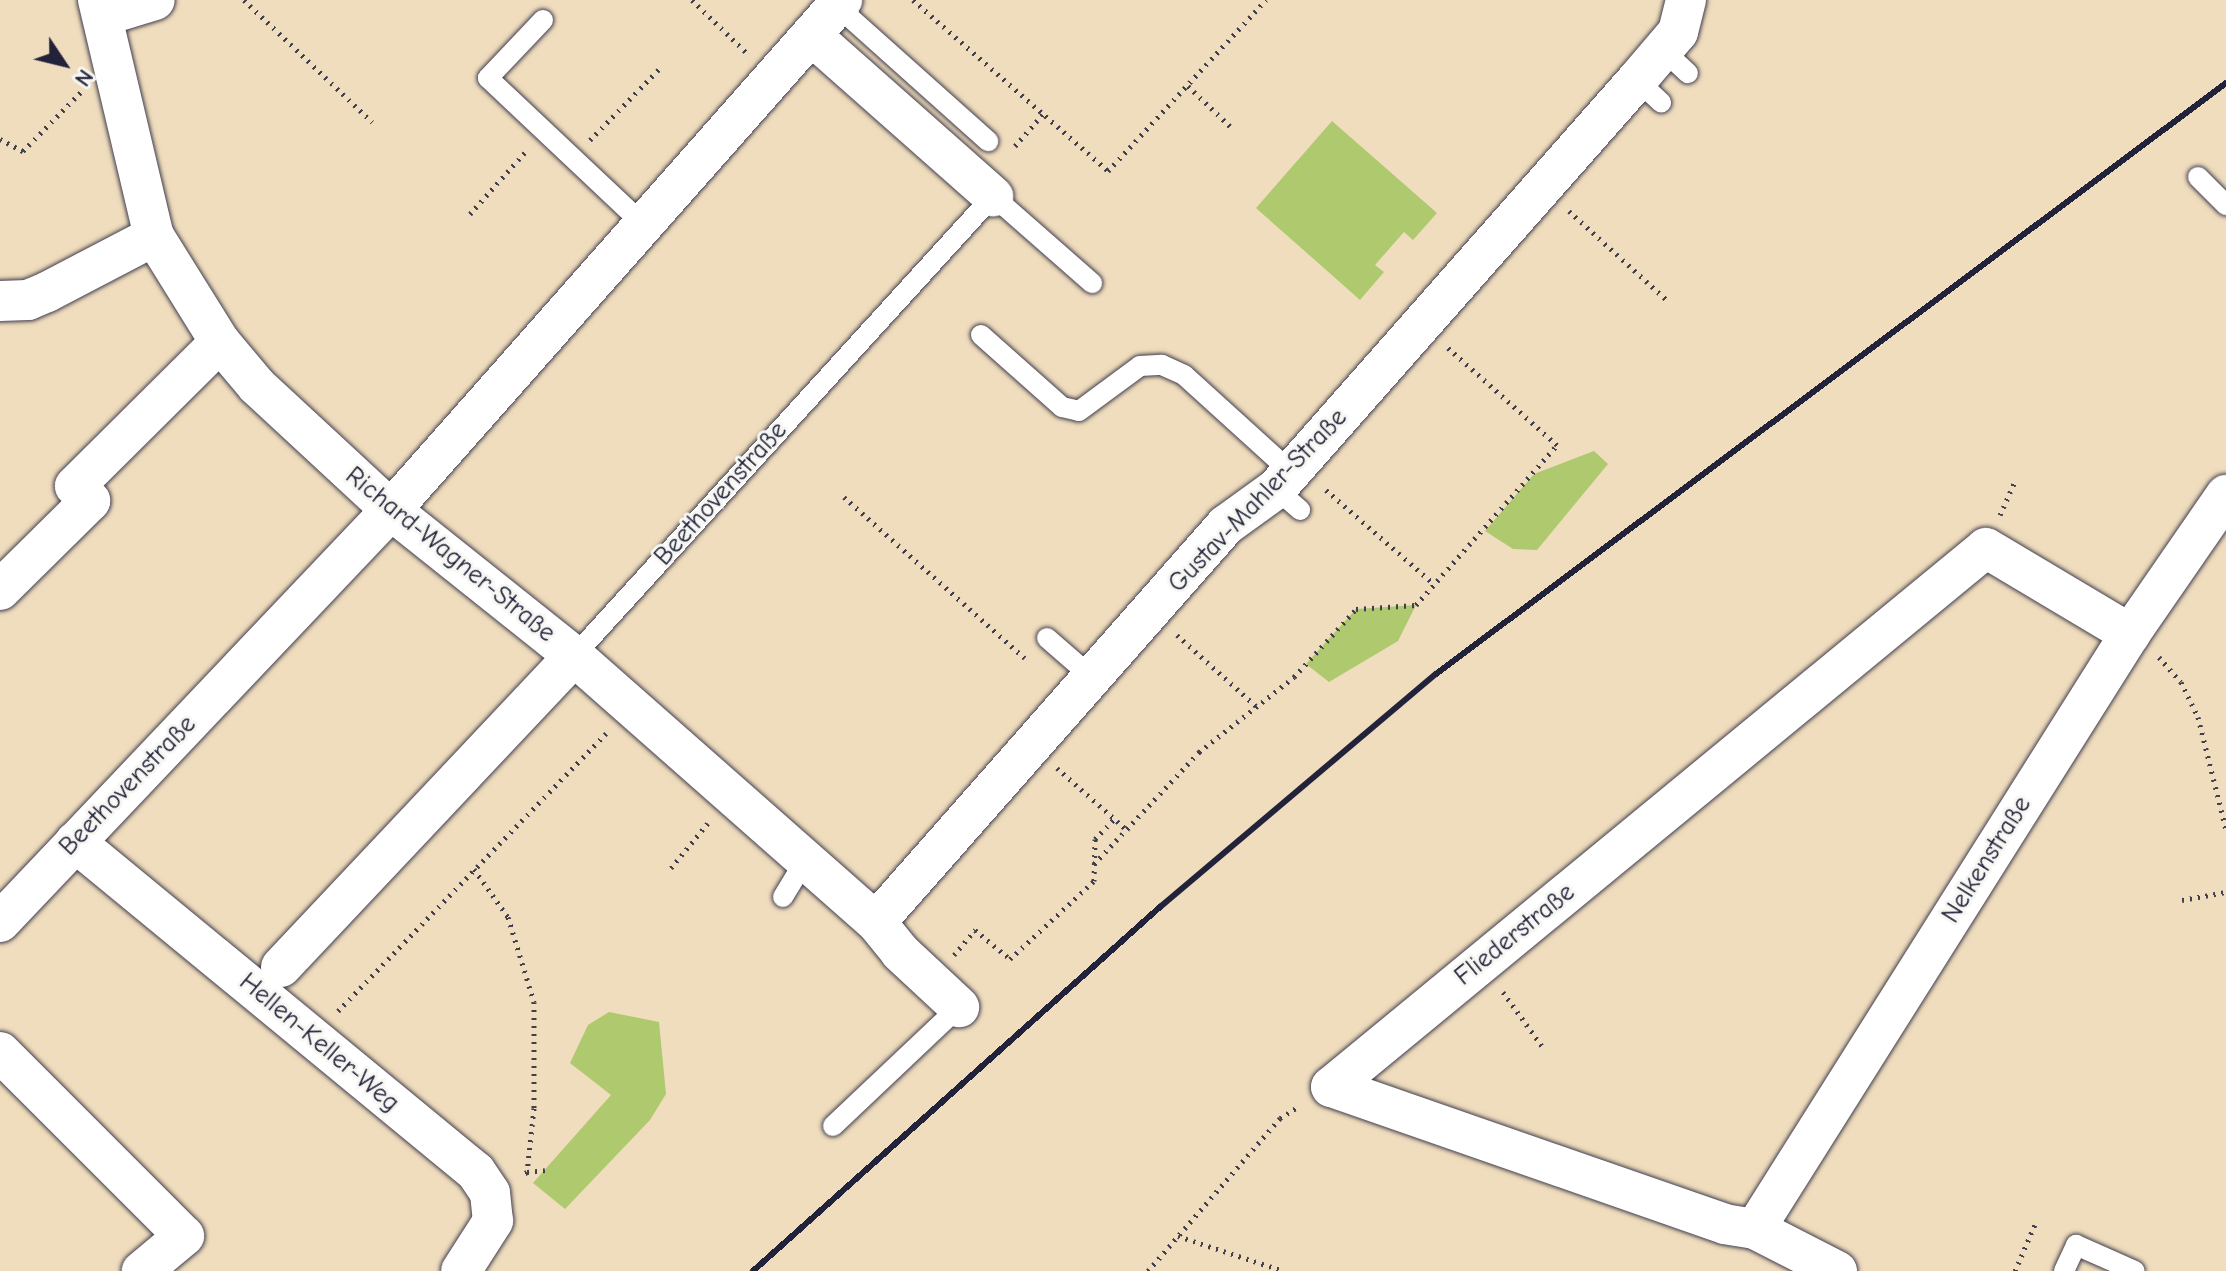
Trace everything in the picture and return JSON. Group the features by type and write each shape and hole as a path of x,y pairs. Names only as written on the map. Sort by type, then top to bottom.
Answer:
{"street":[{"path":"101,8 155,0"},
{"name":"Gustav-Mahler-Straße","path":"876,922 1094,679 1226,525 1291,484 1421,324 1542,187 1649,91 1676,62 1678,32 1686,0"},
{"name":"Richard-Wagner-Straße","path":"101,8 154,236 220,342 293,422 391,510 574,656 806,859 876,922 946,995"},
{"path":"830,14 993,196"},
{"name":"Beethovenstraße","path":"0,922 391,510 830,14"},
{"path":"0,306 47,292 154,236"},
{"path":"0,590 90,501 75,486 220,342"},
{"name":"Nelkenstraße","path":"1755,1229 2130,634 2226,495"},
{"name":"Fliederstraße","path":"1331,1087 1986,548 2130,634"},
{"name":"Beethovenstraße","path":"281,967 574,656"},
{"name":"Hellen-Keller-Weg","path":"75,842 476,1172 490,1193"},
{"path":"0,1052 184,1236 142,1271"},
{"path":"1331,1087 1725,1224 1755,1229 1837,1271"},
{"path":"461,1271 493,1221 490,1193"}],"lane":[{"path":"830,14 988,141"},
{"path":"543,20 488,78 645,226"},
{"path":"2198,177 2226,205"},
{"path":"993,196 1092,283"},
{"name":"Beethovenstraße","path":"574,656 993,196"},
{"path":"981,335 1062,407 1079,411 1140,366 1162,365 1184,375 1291,484"},
{"path":"1047,638 1094,679"},
{"path":"783,897 806,859"},
{"path":"833,1126 946,995"},
{"path":"2064,1271 2076,1245 2135,1271"}],"path":[{"path":"244,0 372,122"},
{"path":"692,0 775,79"},
{"path":"913,0 1108,171 1266,0"},
{"path":"0,139 23,151 112,60"},
{"path":"572,158 662,66"},
{"path":"1188,86 1232,128"},
{"path":"470,214 544,131"},
{"path":"1542,187 1669,302"},
{"path":"1094,864 1129,832 1199,752 1294,677 1356,609 1416,605 1557,445 1421,324"},
{"path":"1291,484 1434,584"},
{"path":"844,497 1027,661"},
{"path":"1151,612 1256,706"},
{"path":"2130,634 2170,669 2190,698 2226,829"},
{"path":"313,1037 632,707"},
{"path":"1033,747 1129,832"},
{"path":"671,868 732,795"},
{"path":"946,995 975,930 1010,959 1094,881 1095,839 1114,819"},
{"path":"474,869 508,917 534,1002 537,1045 527,1172"},
{"path":"2182,900 2226,892"},
{"path":"1482,963 1542,1046"},
{"path":"1148,1271 1280,1118 1331,1087"},
{"path":"490,1193 527,1172 545,1170"},
{"path":"2015,1271 2036,1222"},
{"path":"1178,1236 1284,1271"}],"green space":[{"path":"1332,121 1437,213 1413,240 1404,232 1375,265 1384,272 1360,300 1256,208"},
{"path":"1594,451 1608,464 1537,550 1513,549 1485,531 1534,474"},
{"path":"1416,605 1398,641 1329,682 1306,664 1356,609"},
{"path":"609,1012 659,1022 666,1094 650,1120 565,1209 533,1183 611,1095 570,1063 588,1025"}],"railway":[{"path":"753,1271 1160,907 1436,674 2226,83"}]}
